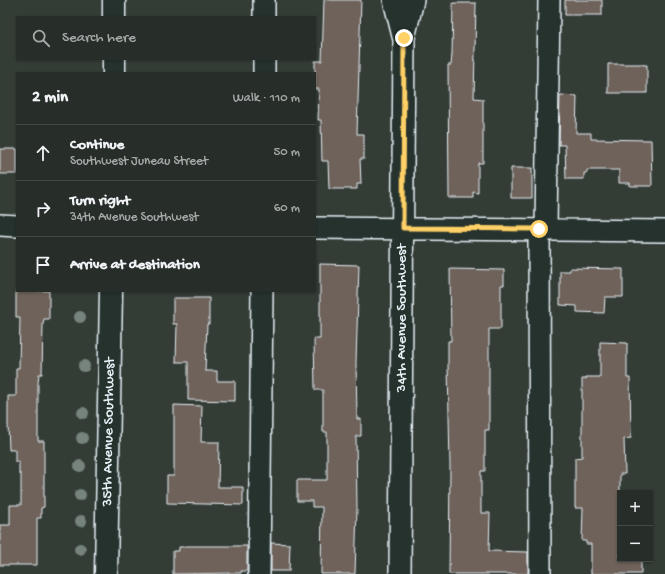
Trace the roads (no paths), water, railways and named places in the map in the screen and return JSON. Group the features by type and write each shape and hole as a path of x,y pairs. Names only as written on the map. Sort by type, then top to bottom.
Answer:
{"main road":[{"path":"114,0 114,16"},
{"path":"114,60 114,72"},
{"name":"35th Avenue Southwest","path":"106,574 111,292"}],"street":[{"path":"264,0 264,16"},
{"name":"34th Avenue Southwest","path":"394,0 404,38"},
{"name":"34th Avenue Southwest","path":"400,574 404,38 413,0"},
{"path":"540,574 543,229 549,0"},
{"path":"264,60 264,72"},
{"path":"0,225 16,226"},
{"path":"316,228 665,231"},
{"path":"259,574 262,292"}]}
